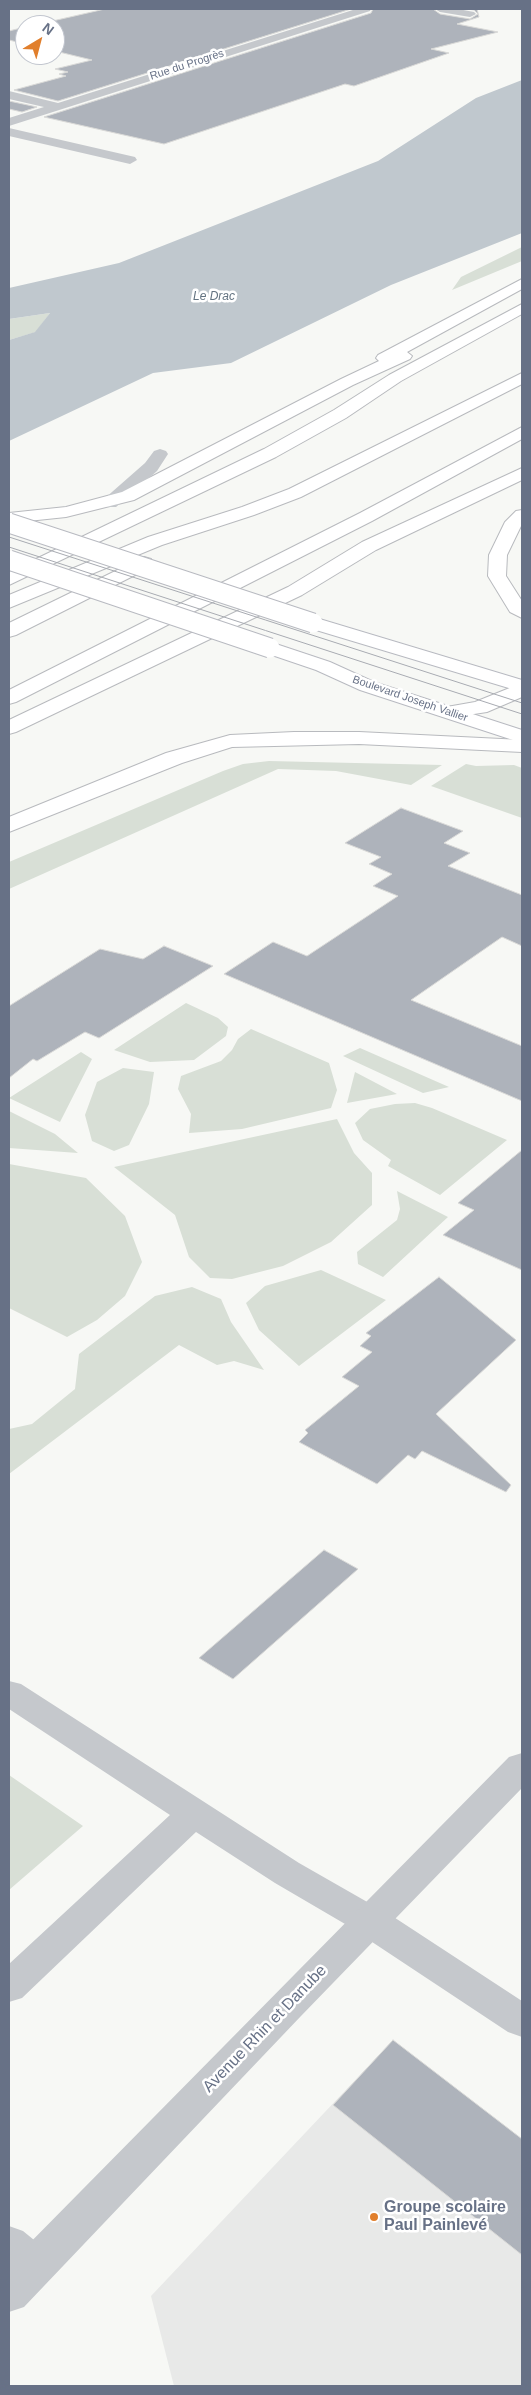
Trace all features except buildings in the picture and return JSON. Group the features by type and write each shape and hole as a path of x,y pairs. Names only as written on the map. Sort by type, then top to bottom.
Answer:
{"main road":[{"path":"347,382 380,360 522,283"},
{"path":"9,518 44,515 110,502 146,488 347,382 522,304"},
{"path":"9,579 270,453 340,414 395,378 522,308"},
{"path":"9,602 155,541 248,511 295,493 522,378"},
{"path":"9,698 366,517 522,432"},
{"path":"9,728 295,591 369,546 522,473"},
{"path":"9,631 248,511"},
{"path":"522,515 514,522 498,555 497,576 517,608 522,612"},
{"path":"9,523 313,623 522,688"},
{"name":"Boulevard Joseph Vallier","path":"9,560 323,666 368,686 522,737"},
{"path":"448,712 480,708 522,688"},
{"path":"9,825 174,758 230,742 294,738 359,738 522,746"}],"street":[{"name":"Rue du Progrès","path":"9,122 366,9"},
{"path":"440,9 470,14"},
{"path":"9,95 58,106"},
{"path":"9,132 130,160"},
{"name":"Avenue Rhin et Danube","path":"18,2268 370,1921 522,1766"},
{"path":"370,1921 522,2021"}],"lane":[{"path":"110,502 151,467 160,454"},
{"path":"9,1693 194,1814 370,1921"},
{"path":"9,1987 194,1814"}],"shaded area":[{"path":"522,247 522,261 452,290 461,277"},
{"path":"50,313 36,332 9,340 9,319"},
{"path":"269,761 442,765 411,785 336,771 278,769 9,889 9,862 223,771 243,764"},
{"path":"466,764 476,766 514,765 522,768 522,818 431,786"},
{"path":"186,1003 218,1018 228,1027 226,1036 194,1060 150,1062 114,1050"},
{"path":"251,1029 329,1063 337,1090 331,1108 242,1129 189,1133 191,1114 178,1089 181,1076 221,1061 232,1050 238,1039"},
{"path":"360,1048 449,1087 423,1093 343,1056"},
{"path":"81,1052 92,1059 60,1122 9,1098"},
{"path":"123,1068 154,1072 149,1104 129,1145 114,1151 92,1141 85,1115 97,1082"},
{"path":"355,1072 397,1094 347,1103"},
{"path":"415,1103 432,1108 507,1140 440,1195 388,1166 391,1160 363,1140 355,1123 370,1109 395,1104"},
{"path":"9,1111 55,1134 78,1153 9,1148"},
{"path":"337,1119 354,1153 372,1173 372,1205 331,1242 283,1266 232,1279 210,1278 189,1257 175,1215 114,1167"},
{"path":"9,1164 86,1178 125,1216 142,1262 125,1296 97,1320 67,1337 9,1308"},
{"path":"397,1191 448,1217 383,1277 358,1264 357,1252 397,1220 400,1209"},
{"path":"321,1270 386,1300 299,1366 259,1330 246,1303 265,1286"},
{"path":"192,1287 221,1299 231,1322 264,1370 234,1361 217,1365 179,1345 9,1474 9,1429 32,1424 75,1389 79,1354 155,1296"},
{"path":"9,1775 83,1826 9,1890"},
{"name":"Groupe scolaire Paul Painlevé","path":"393,2040 522,2139 522,2386 174,2386 151,2296"}],"water":[{"name":"Le Drac","path":"522,80 522,233 391,285 231,363 153,373 9,441 9,340 35,332 50,313 9,319 9,288 119,263 378,161 476,98"}],"tram line":[{"path":"9,537 522,703"},
{"path":"9,547 522,714"}],"place":[{"name":"Groupe scolaire Paul Painlevé","path":"374,2217"}]}
